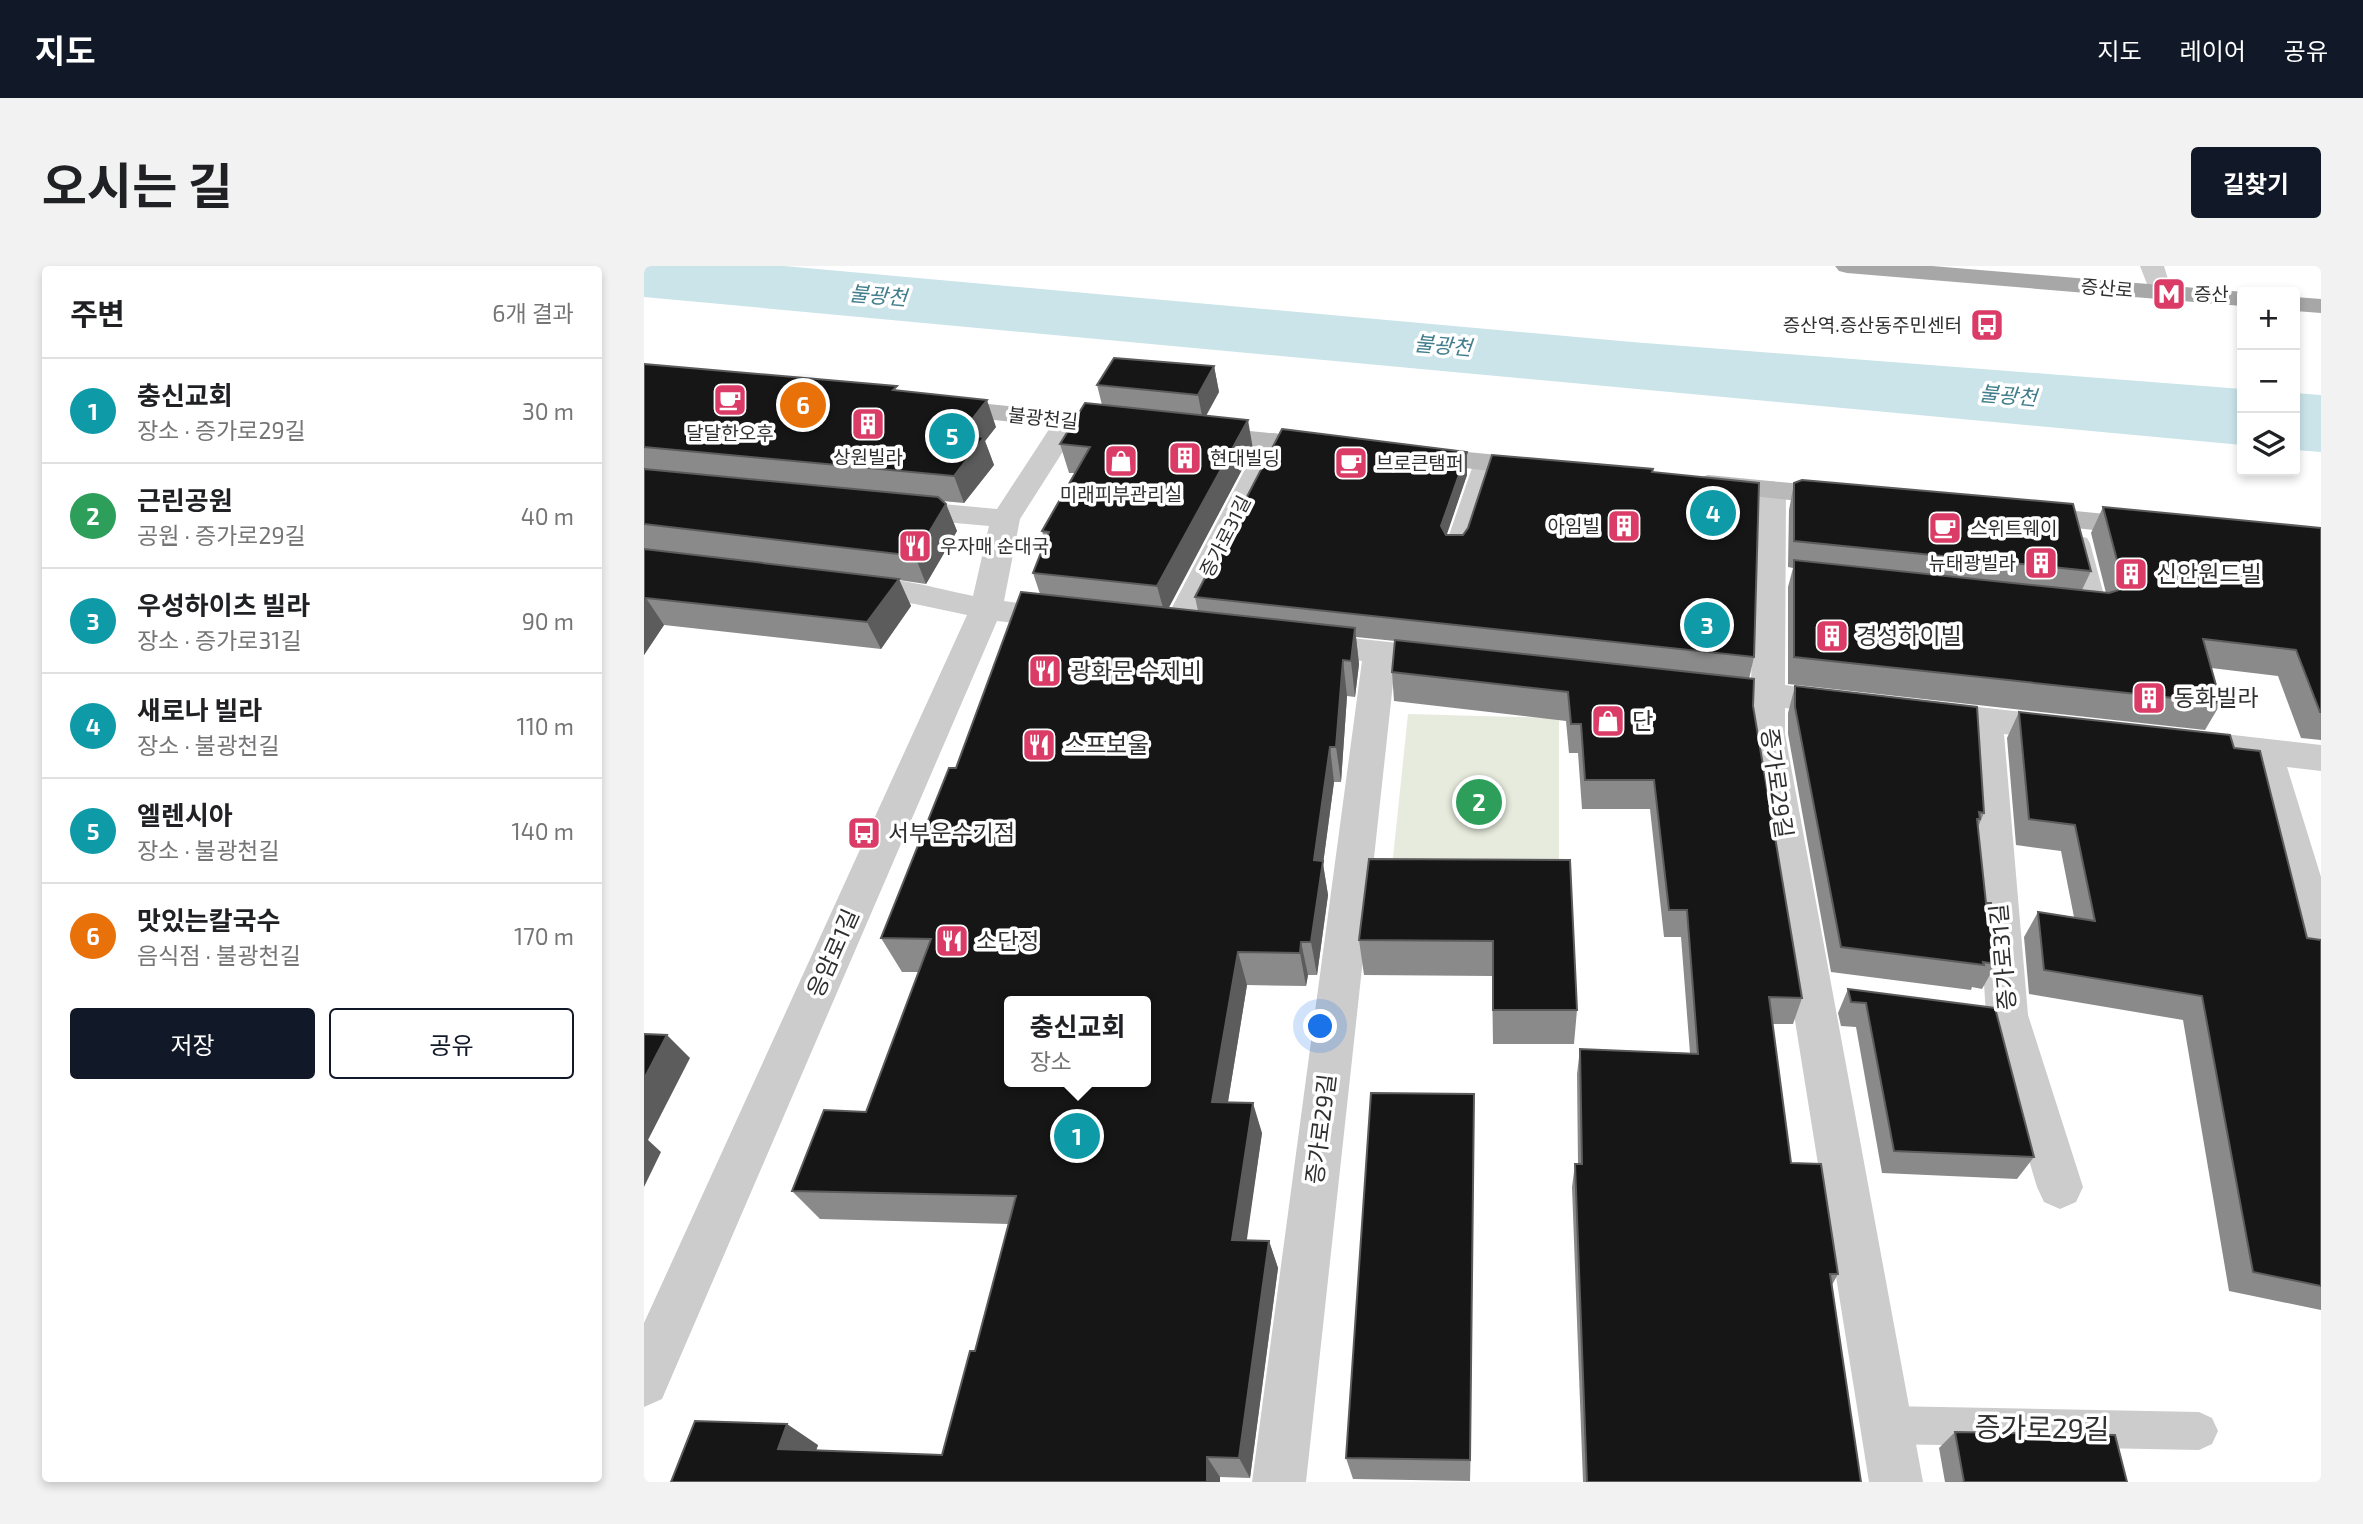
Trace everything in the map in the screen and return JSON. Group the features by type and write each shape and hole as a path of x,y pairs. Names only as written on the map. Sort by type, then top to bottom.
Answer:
{"main road":[{"name":"증산로","path":"1847,266 2237,299"},
{"path":"2300,304 2321,306"}],"street":[{"path":"2152,266 2160,292"},
{"name":"불광천길","path":"918,405 1353,449"},
{"name":"응암로1길","path":"644,1381 986,609 1005,519 1069,420"},
{"name":"증가로31길","path":"1176,630 1274,441"},
{"path":"1392,453 1566,470"},
{"path":"1676,481 1868,500"},
{"name":"증가로29길","path":"1772,490 1784,576 1769,694 1767,734 1831,991 1886,1425 1896,1482"},
{"path":"866,505 1005,519"},
{"path":"2004,513 2169,529"},
{"path":"821,583 915,594 986,609 1095,621"},
{"path":"1271,640 1477,662"},
{"name":"증가로29길","path":"1279,1482 1380,652"},
{"path":"1671,684 2091,732"},
{"name":"증가로31길","path":"1984,719 1988,1013 2060,1187"},
{"path":"2172,741 2321,758"},
{"path":"2265,752 2321,942"}],"lane":[{"path":"1455,550 1484,462"},
{"path":"2056,605 2096,610 2073,520"},
{"name":"증가로29길","path":"1886,1425 2199,1431"}],"shaded area":[{"path":"1408,714 1559,718 1559,891 1390,886"}],"water":[{"name":"불광천","path":"644,266 784,266 1632,342 2237,389 2237,445 644,297"},
{"path":"2300,393 2321,395 2321,452 2300,450"}],"building":[{"path":"1114,358 1214,366 1198,395 1097,385"},
{"path":"644,364 897,386 893,390 987,400 960,435 984,437 954,476 644,447"},
{"path":"1085,403 1248,420 1157,586 1033,573 1049,532 1042,531 1090,447 1060,444"},
{"path":"1282,429 1467,452 1441,526 1446,535 1463,535 1468,528 1492,455 1653,469 1652,472 1759,483 1754,657 1195,597"},
{"path":"644,469 938,497 946,504 915,556 644,524"},
{"path":"1802,480 2073,504 2091,571 1794,541 1794,483"},
{"path":"2103,507 2321,528 2321,712 2296,650 2203,639 2221,703 1794,657 1794,560 2109,593 2119,590 2123,583"},
{"path":"644,549 899,579 867,622 646,598 644,601"},
{"path":"1021,592 1355,628 1351,661 1343,660 1336,747 1330,747 1314,860 1323,861 1311,942 1301,942 1300,953 1238,952 1212,1102 1253,1103 1232,1240 1269,1241 1239,1458 1207,1457 1207,1482 671,1482 695,1421 787,1424 778,1449 942,1455 970,1351 975,1351 1016,1196 792,1191 824,1110 866,1112 931,939 881,938 949,768 956,768"},
{"path":"1395,640 1754,679 1753,706 1802,998 1769,997 1791,1163 1821,1164 1838,1274 1830,1274 1861,1482 1587,1482 1575,1164 1582,1164 1580,1049 1698,1054 1687,910 1669,910 1654,780 1585,780 1581,724 1571,724 1568,692 1392,672"},
{"path":"1795,686 1977,707 1984,813 1979,812 1980,819 1977,819 1986,903 1991,903 1996,964 1983,962 1984,965 1841,947 1795,707"},
{"path":"2019,712 2230,735 2234,748 2260,751 2307,938 2321,940 2321,1286 2253,1272 2202,996 2044,970 2038,912 2095,921 2075,825 2029,819"},
{"path":"1369,859 1570,860 1577,1010 1493,1010 1493,941 1359,940"},
{"path":"1848,989 1995,1008 2034,1157 1894,1151 1866,1003 1851,1002"},
{"path":"644,1034 667,1035 644,1079"},
{"path":"1371,1093 1474,1094 1470,1460 1346,1458"},
{"path":"1955,1432 2115,1435 2127,1482 1964,1482"}],"place":[{"name":"증산","path":"2169,294"},
{"name":"증산역.증산동주민센터","path":"1987,325"},
{"name":"달달한오후","path":"730,400"},
{"name":"맛있는칼국수","path":"803,405"},
{"name":"상원빌라","path":"868,424"},
{"name":"엘렌시아","path":"952,436"},
{"name":"현대빌딩","path":"1185,458"},
{"name":"미래피부관리실","path":"1121,461"},
{"name":"브로큰탬퍼","path":"1351,463"},
{"name":"새로나 빌라","path":"1713,513"},
{"name":"아임빌","path":"1624,526"},
{"name":"스위트웨이","path":"1945,528"},
{"name":"우자매 순대국","path":"915,546"},
{"name":"뉴태광빌라","path":"2041,563"},
{"name":"신안원드빌","path":"2131,574"},
{"name":"우성하이츠 빌라","path":"1707,625"},
{"name":"경성하이빌","path":"1832,636"},
{"name":"광화문 수제비","path":"1045,671"},
{"name":"동화빌라","path":"2149,698"},
{"name":"단","path":"1608,721"},
{"name":"스프보울","path":"1039,745"},
{"name":"근린공원","path":"1479,802"},
{"name":"서부운수기점","path":"864,833"},
{"name":"소단정","path":"952,941"},
{"name":"충신교회","path":"1077,1136"}]}
